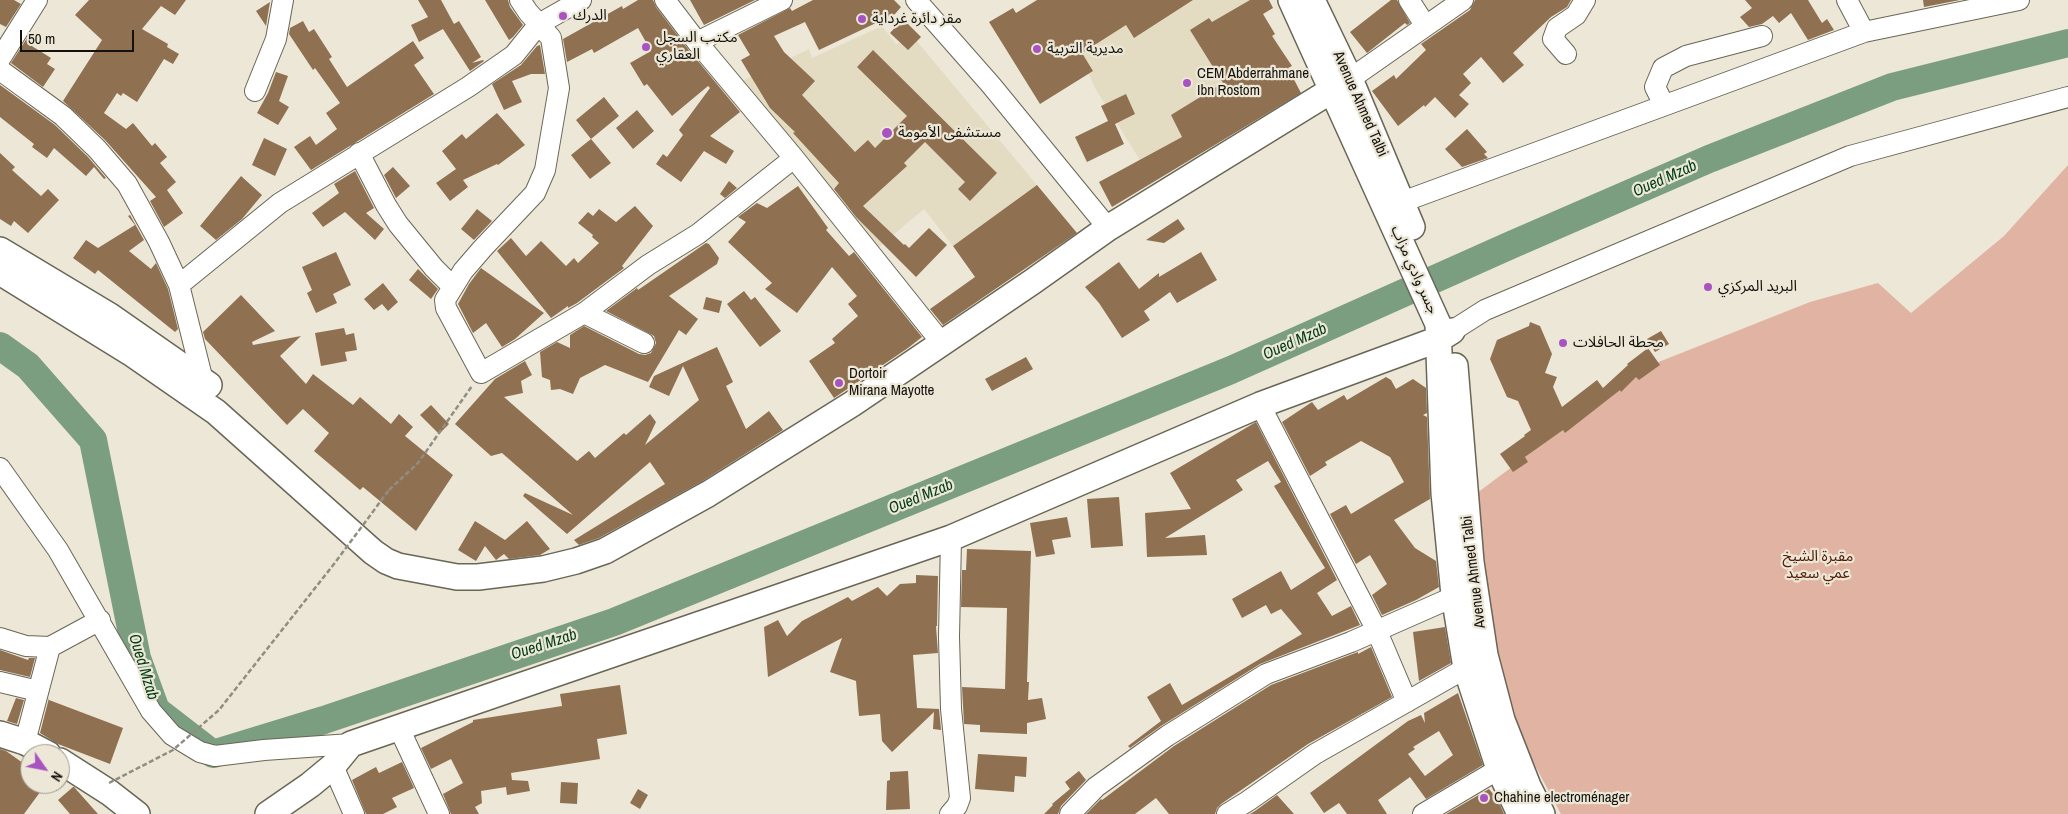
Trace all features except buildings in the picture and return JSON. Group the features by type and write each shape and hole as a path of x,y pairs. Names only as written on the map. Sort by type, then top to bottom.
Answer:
{"main road":[{"path":"0,272 131,353 216,412 372,552 398,566 424,572 457,576 506,574 543,569 576,561 605,551 717,489 852,404 1108,228 1341,85 1291,0"},
{"name":"Avenue Ahmed Talbi","path":"1312,0 1341,85 1399,209"},
{"name":"جسر وادي مزاب","path":"1399,209 1445,328"},
{"path":"0,250 110,316 203,380 273,439 333,498 424,572"},
{"path":"268,814 310,785 332,766 351,744 951,538 1260,405 1445,328"},
{"name":"Avenue Ahmed Talbi","path":"1445,328 1464,592 1485,655 1502,720 1528,786 1542,814"},
{"path":"1464,592 1466,668 1499,769 1520,814"},
{"path":"0,734 29,744"},
{"path":"70,768 110,793 137,814"}],"street":[{"path":"0,59 37,0"},
{"path":"255,91 276,39 282,0"},
{"path":"520,0 551,38 559,88 557,108 542,180 535,193 463,271 444,303 481,373 584,312 648,265 698,234 794,158"},
{"path":"179,284 280,203 422,116 498,66 524,45 539,24 581,0"},
{"path":"665,0 941,342"},
{"path":"697,42 782,0"},
{"path":"916,0 990,85 1108,228"},
{"path":"1409,0 1425,25"},
{"path":"1566,54 1553,39 1557,28 1576,15 1585,0"},
{"path":"1847,0 1864,32"},
{"path":"1399,209 1664,105 1864,32 2019,0"},
{"path":"1341,85 1458,1"},
{"path":"1664,105 1655,87 1663,68 1686,56 1762,36"},
{"path":"0,70 63,116 127,184 159,242 179,284 203,380"},
{"path":"1445,328 1850,156 2068,97"},
{"path":"359,153 398,224 434,268 453,287"},
{"path":"584,312 644,343"},
{"path":"1260,405 1376,629 1407,702"},
{"path":"0,468 58,550 151,711 172,735 200,752 215,756 264,750 351,744"},
{"path":"950,814 957,806 960,798 951,708 949,637 951,538"},
{"path":"1070,814 1096,787 1166,736 1266,674 1351,642 1376,629 1464,592"},
{"path":"0,638 26,646 50,647 100,620"},
{"path":"25,742 50,647"},
{"path":"1227,814 1253,808 1315,754 1466,668"},
{"path":"0,682 38,691"},
{"path":"399,728 439,814"},
{"path":"332,766 354,814"},
{"path":"1423,814 1499,769"}],"path":[{"path":"109,783 173,750 219,710 334,564 389,490 418,463 481,373"}],"shaded area":[{"name":"CEM Abderrahmane Ibn Rostom","path":"1159,0 1257,0 1293,77 1140,160 1095,88 1076,44"},
{"name":"مستشفى الأمومة","path":"882,26 896,44 915,39 1037,185 953,246 924,209 874,251 740,82 809,49 812,58"}],"green space":[{"name":"مقبرة الشيخ عمي سعيد","path":"2068,165 2068,814 1561,814 1530,756 1497,676 1477,493 1646,367 1810,302 1878,283 1911,313 2004,236"}],"waterway":[{"name":"Oued Mzab","path":"0,346 28,366 93,440 137,658 156,710 213,754 324,720 614,622 1231,370 1709,159 1892,87 2068,43"}],"place":[{"name":"الدرك","path":"563,16"},
{"name":"مقر دائرة غرداية","path":"862,19"},
{"name":"مكتب السجل العقاري","path":"646,47"},
{"name":"مديرية التربية","path":"1037,49"},
{"name":"CEM Abderrahmane Ibn Rostom","path":"1187,83"},
{"name":"مستشفى الأمومة","path":"887,133"},
{"name":"البريد المركزي","path":"1708,287"},
{"name":"محطة الحافلات","path":"1563,343"},
{"name":"Dortoir Mirana Mayotte","path":"839,383"},
{"name":"Chahine electroménager","path":"1484,798"}]}
